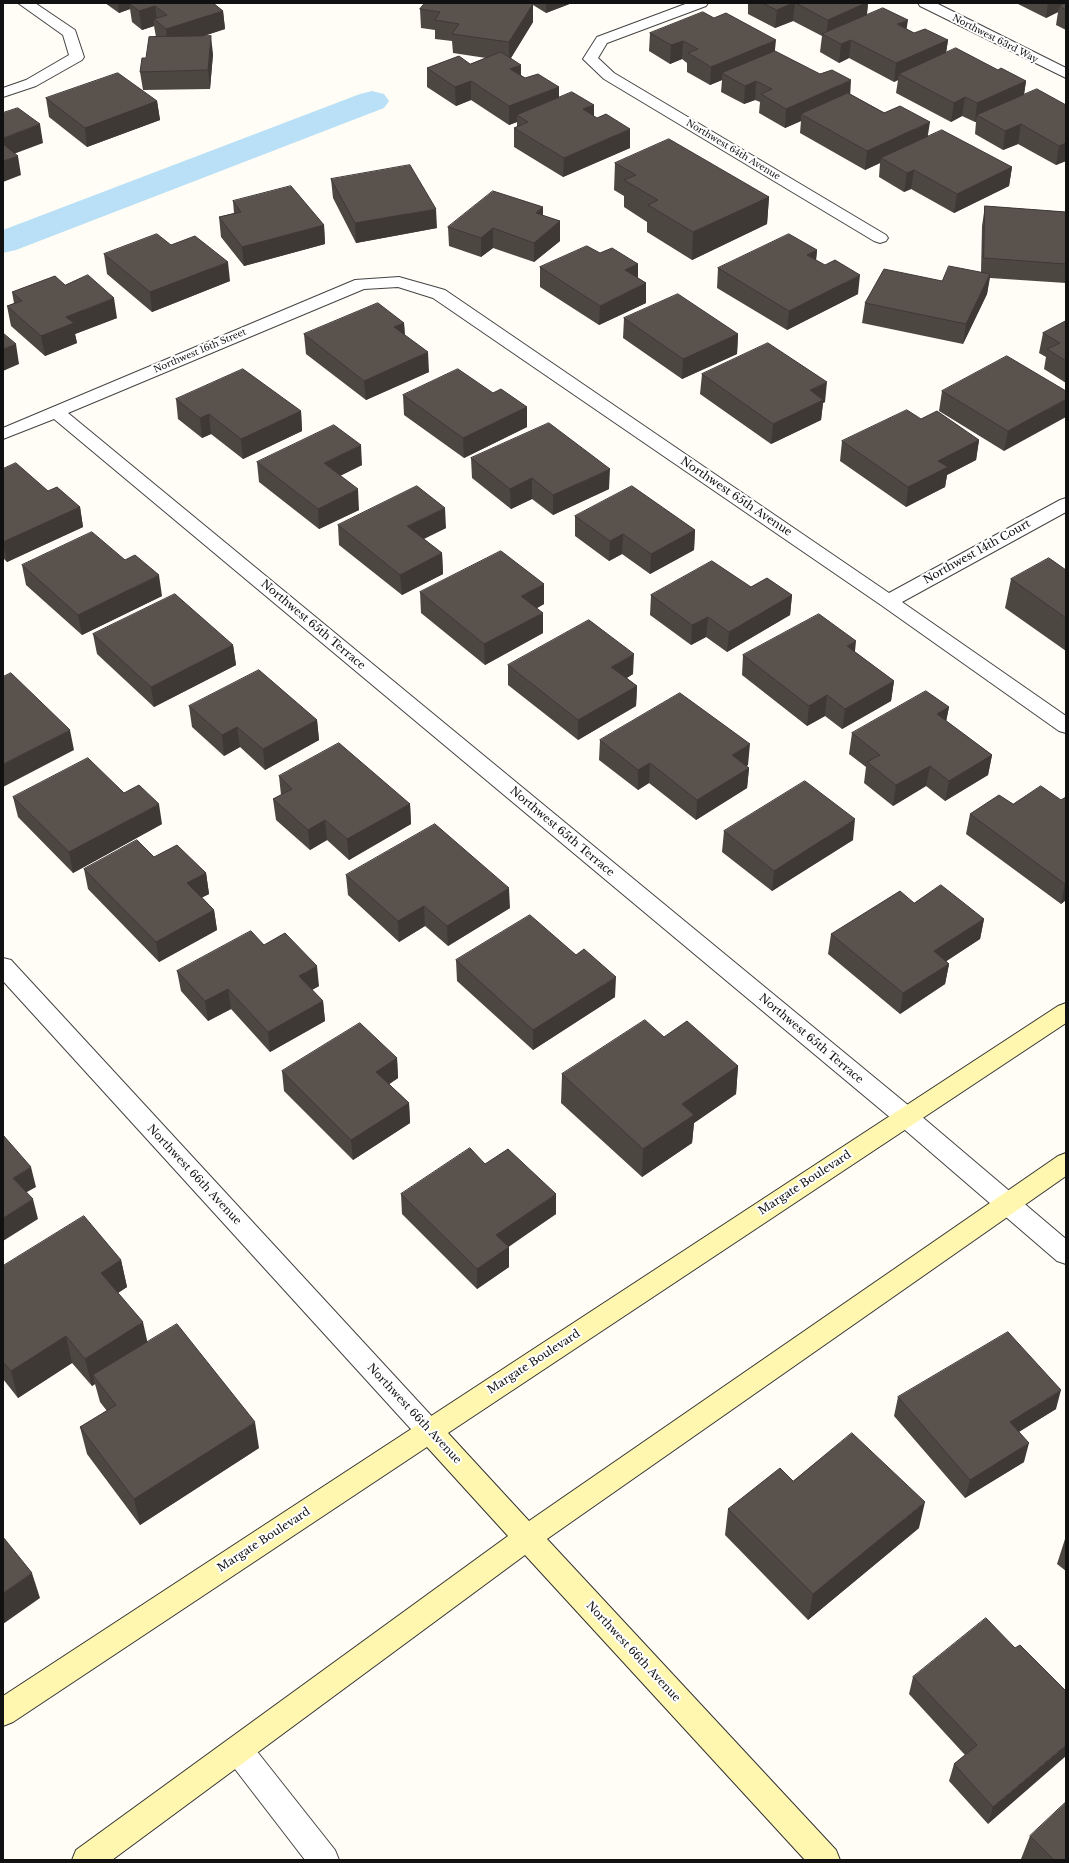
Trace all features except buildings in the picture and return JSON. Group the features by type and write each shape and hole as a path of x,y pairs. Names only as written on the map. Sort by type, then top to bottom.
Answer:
{"street":[{"path":"3,92 31,83 77,57 70,33 25,3"},
{"name":"Northwest 64th Avenue","path":"701,3 602,40 590,59 609,76 880,238"},
{"name":"Northwest 63rd Way","path":"925,3 1066,74"},
{"name":"Northwest 16th Street","path":"3,434 361,284 399,282"},
{"name":"Northwest 65th Avenue","path":"399,282 439,294 888,601 1066,726"},
{"name":"Northwest 65th Terrace","path":"56,412 906,1117 1066,1254"},
{"name":"Northwest 14th Court","path":"888,601 1066,504"},
{"name":"Northwest 66th Avenue","path":"3,966 825,1860"},
{"name":"Margate Boulevard","path":"3,1712 1066,1012"},
{"path":"87,1860 528,1537 1066,1163"},
{"path":"238,1750 324,1860"}],"waterway":[{"path":"3,242 372,101"}]}
